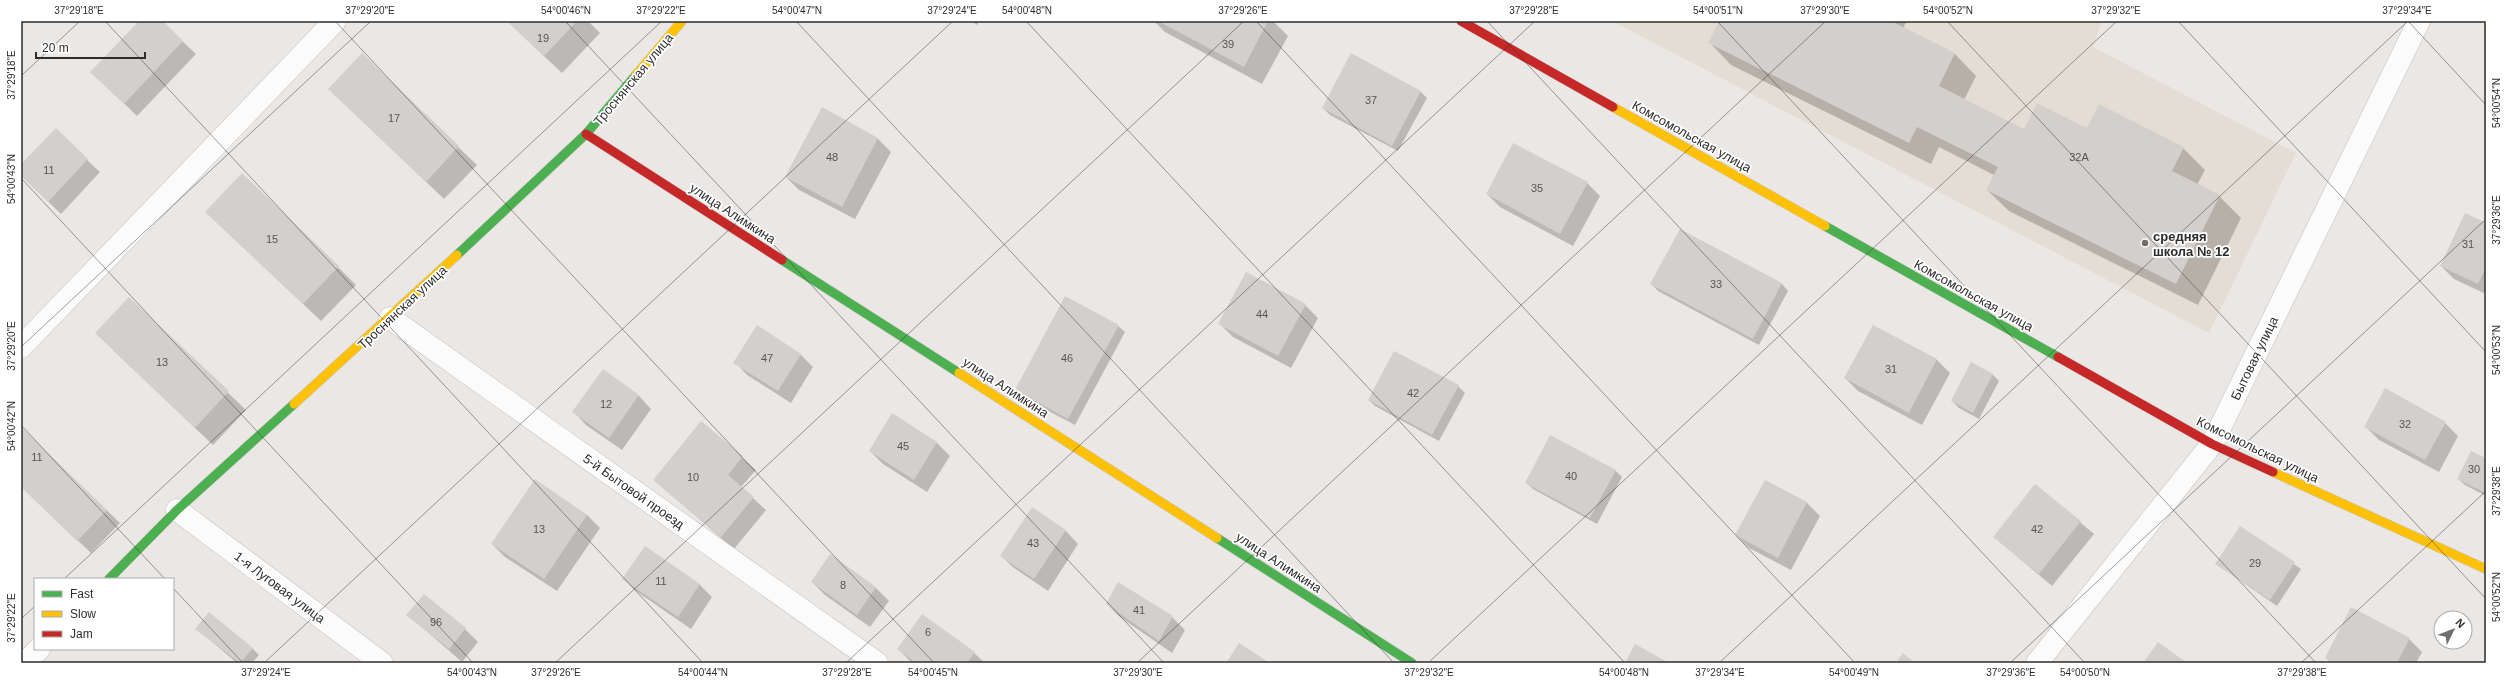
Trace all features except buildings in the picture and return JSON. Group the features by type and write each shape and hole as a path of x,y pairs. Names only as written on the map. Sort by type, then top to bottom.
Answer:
{"street":[{"path":"21,347 335,21"},
{"name":"Троснянская улица","path":"110,578 177,510 390,318 586,134 682,21"},
{"name":"Комсомольская улица","path":"1461,21 2212,444 2486,569"},
{"name":"Бытовая улица","path":"2037,663 2212,444 2419,21"},
{"name":"улица Алимкина","path":"586,134 1412,663"},
{"name":"5-й Бытовой проезд","path":"390,318 877,663"},
{"name":"1-я Луговая улица","path":"177,510 382,663"},
{"path":"26,663 38,650"}],"shaded area":[{"name":"средняя школа № 12","path":"1612,21 2102,21 2093,47 2296,153 2209,333"}],"traffic: fast":[{"path":"457,255 586,134 636,75"},
{"path":"1825,226 2058,357"},
{"path":"782,260 959,373"},
{"path":"110,578 177,510 294,404"},
{"path":"1217,538 1412,663"}],"traffic: slow":[{"path":"636,75 682,21"},
{"path":"1613,107 1825,226"},
{"path":"294,404 457,255"},
{"path":"959,373 1217,538"},
{"path":"2273,472 2486,569"}],"traffic: jam":[{"path":"1461,21 1613,107"},
{"path":"586,134 782,260"},
{"path":"2058,357 2212,444 2273,472"}],"place":[{"name":"средняя школа № 12","path":"2145,243"}]}
